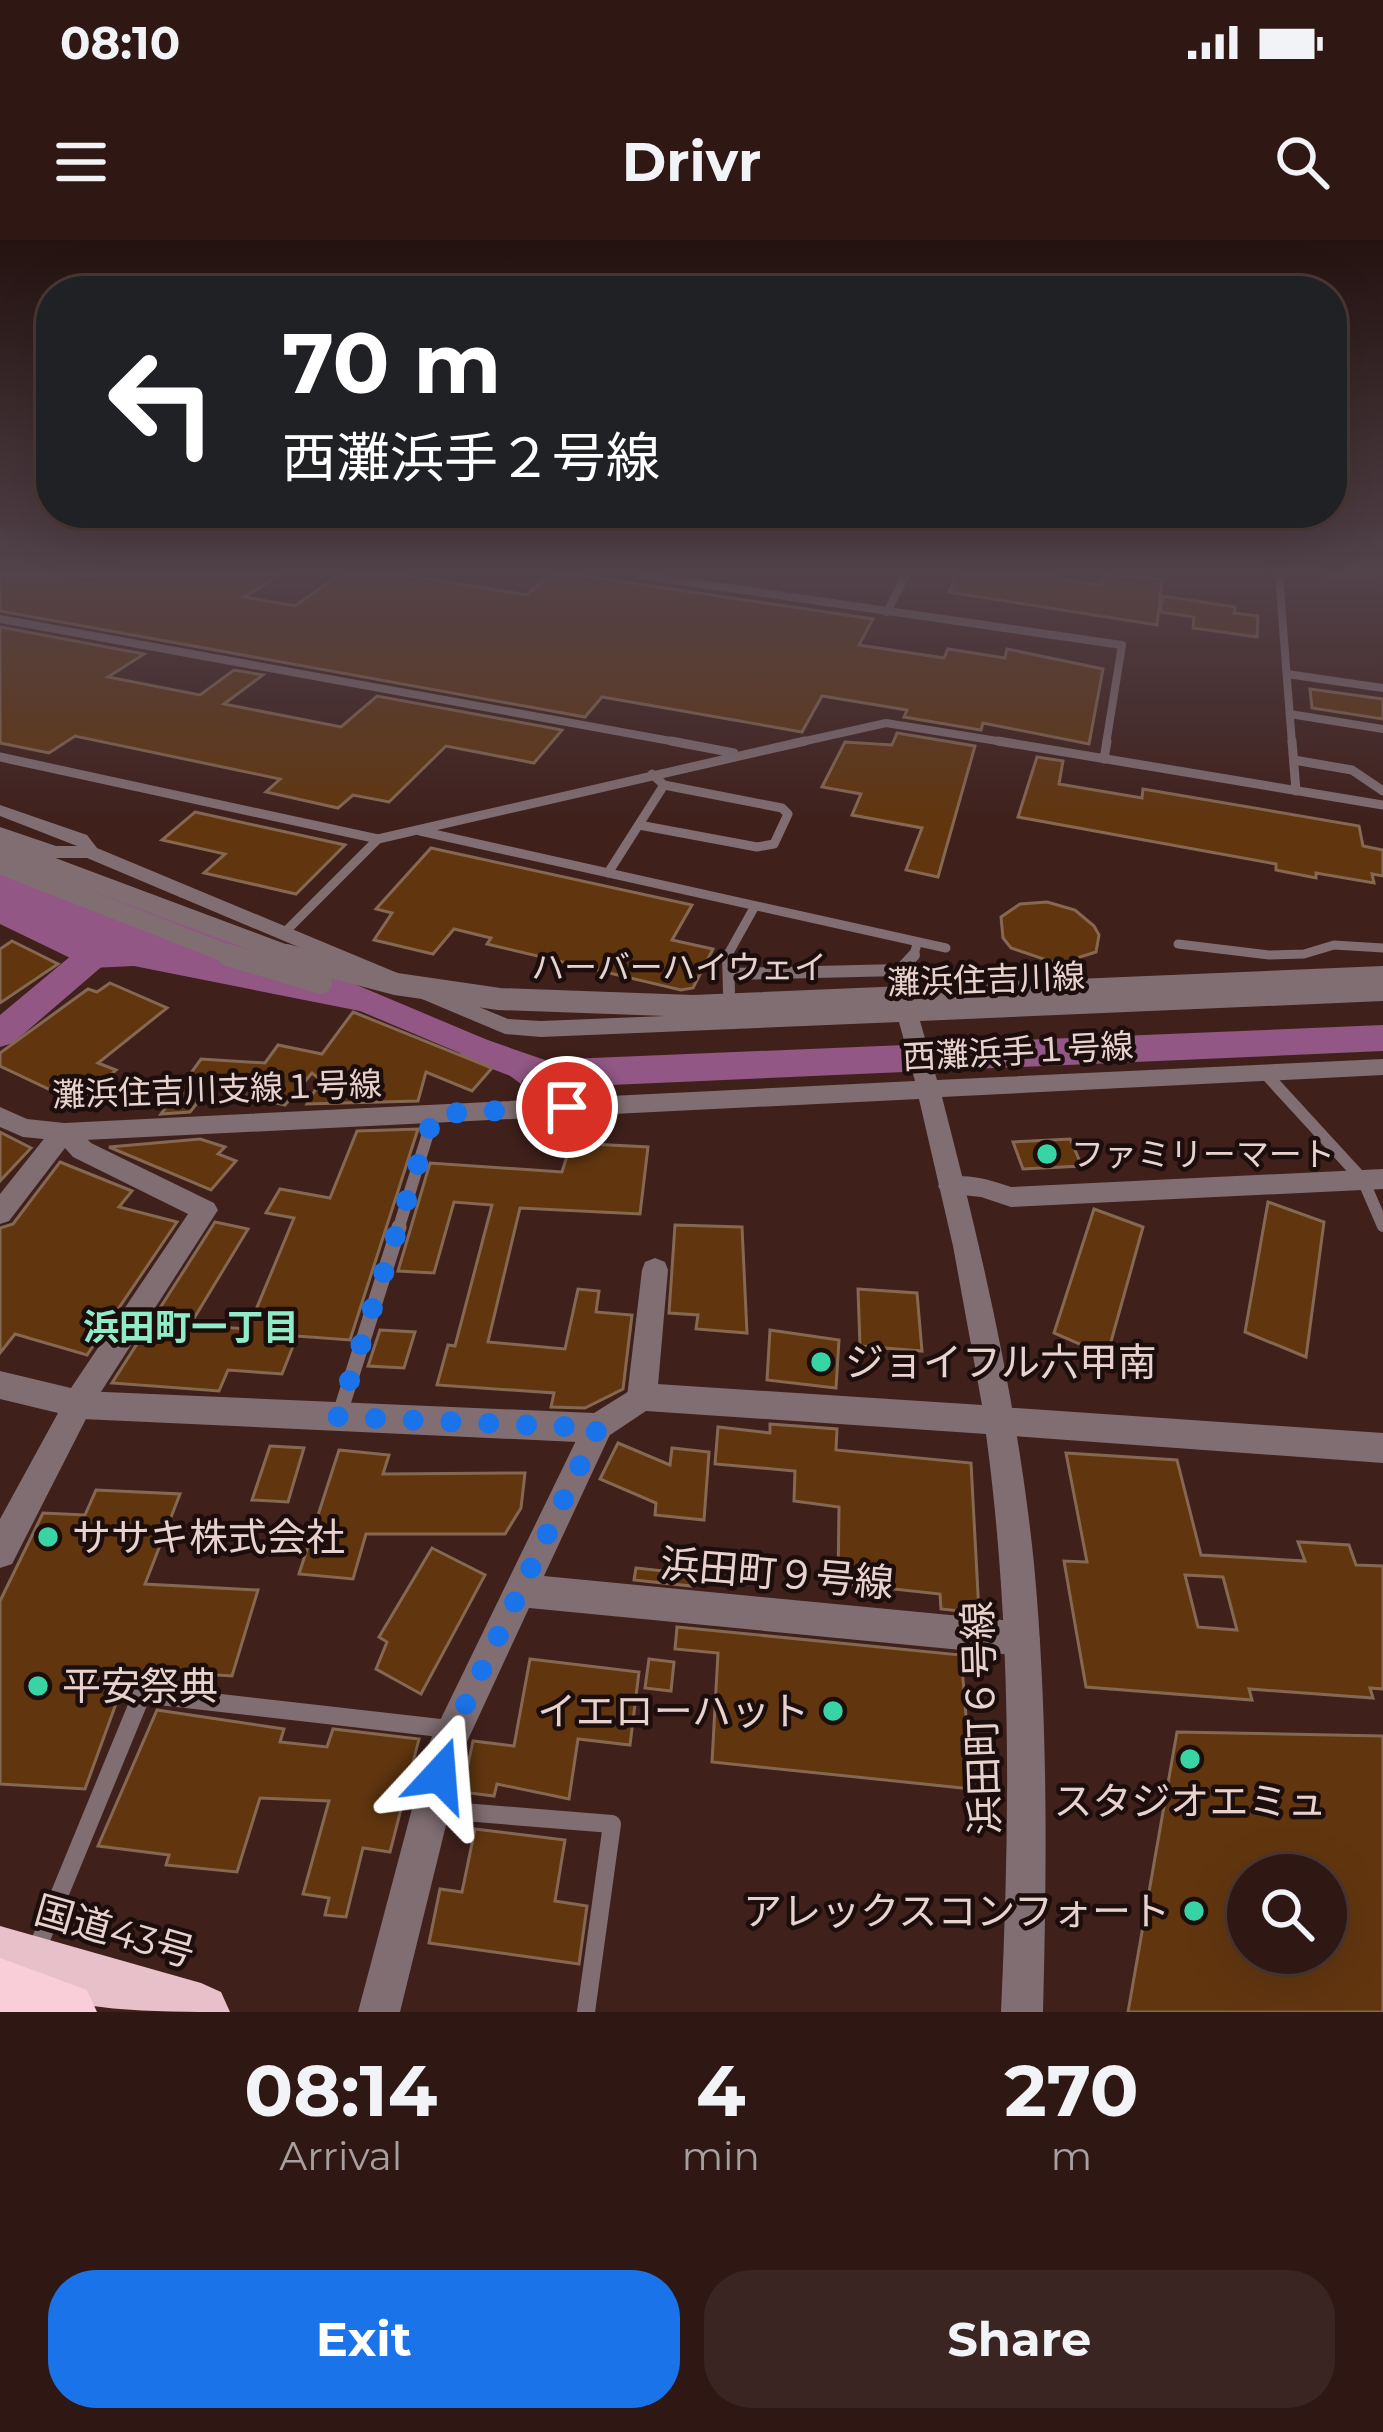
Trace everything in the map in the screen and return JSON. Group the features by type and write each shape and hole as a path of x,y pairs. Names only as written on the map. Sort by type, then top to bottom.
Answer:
{"highway":[{"name":"国道43号","path":"24,1980 201,2012"}],"street":[{"path":"0,810 81,839 89,853"},
{"path":"0,832 54,852 89,853"},
{"name":"ハーバーハイウェイ","path":"0,847 307,962 499,999 693,1006 1383,981"},
{"name":"灘浜住吉川線","path":"89,853 286,931 472,1016 541,1030 1383,994"},
{"name":"ハーバーハイウェイ","path":"0,865 286,974 484,1008 695,1014 1383,981"},
{"name":"浜田町６号線","path":"908,1015 951,1186 1000,1421 1024,1639 1028,1851 1022,2012"},
{"name":"西灘浜手１号線","path":"656,1102 923,1068 1264,1072 1383,1066"},
{"name":"灘浜住吉川支線１号線","path":"0,1116 23,1128 64,1132 656,1102"},
{"path":"0,1213 64,1132 82,1150 205,1210 87,1388 0,1552"},
{"path":"951,1186 981,1187 1011,1197 1373,1179"},
{"path":"642,1397 655,1270"},
{"path":"0,1385 82,1405 598,1428"},
{"path":"379,2012 453,1730 598,1428 642,1397 1383,1448"},
{"name":"浜田町９号線","path":"523,1591 1024,1639"}],"lane":[{"path":"212,658 741,754"},
{"path":"1104,759 1121,658"},
{"path":"1285,658 1296,790"},
{"path":"1287,674 1383,688"},
{"path":"1290,714 1383,729"},
{"path":"0,757 378,839 886,723 1383,805"},
{"path":"1294,760 1352,770 1383,791"},
{"path":"639,825 757,848 774,844 788,814 782,808 664,785 652,774"},
{"path":"608,873 664,785"},
{"path":"414,830 946,947"},
{"path":"286,931 378,839"},
{"path":"729,992 726,958 754,907"},
{"path":"729,974 900,970 911,964 917,944"},
{"path":"1178,944 1269,955 1304,954 1334,945 1383,948"},
{"path":"1264,1072 1373,1179 1383,1226"},
{"path":"338,1417 434,1114"},
{"path":"24,1980 142,1694 453,1730"},
{"path":"431,1809 612,1824 586,2012"}],"shaded area":[{"path":"0,835 528,1057 521,1084 505,1072 360,1011 134,966 91,968 0,924"}],"building":[{"path":"0,658 138,658 108,677 200,695 234,670 263,675 224,704 341,727 377,696 562,730 534,763 446,746 389,802 353,795 338,808 266,792 280,779 75,736 49,753 0,743"},
{"path":"258,658 1049,658 1103,669 1089,744 983,723 981,730 904,717 907,710 822,696 802,732 602,697 585,717"},
{"path":"1310,689 1383,699 1383,719 1312,708"},
{"path":"897,733 975,746 938,877 906,870 922,828 852,815 861,794 822,787 845,742 892,745"},
{"path":"1037,757 1063,761 1059,784 1142,798 1143,789 1359,826 1363,846 1383,850 1383,876 1372,874 1374,883 1316,873 1316,878 1276,870 1276,864 1018,817"},
{"path":"195,812 345,845 296,894 204,873 225,854 162,840"},
{"path":"431,848 692,905 672,940 713,949 693,988 681,990 487,944 491,938 454,929 433,954 374,940 392,913 376,909"},
{"path":"1047,902 1075,910 1094,926 1099,935 1096,952 1058,964 1011,948 1003,938 1001,917 1020,904"},
{"path":"12,941 58,964 0,1003 0,949"},
{"path":"110,983 167,1008 98,1063 116,1070 78,1103 0,1066 0,1053 88,989 97,992"},
{"path":"353,1012 492,1068 472,1091 426,1072 418,1101 307,1104 321,1080 312,1073 285,1105 209,1088 190,1112 161,1114 201,1059 265,1063 278,1045 322,1054"},
{"path":"418,1129 350,1340 297,1336 282,1374 228,1370 219,1391 112,1383 215,1222 248,1229 190,1325 248,1329 294,1218 266,1213 280,1189 330,1198 357,1131"},
{"path":"0,1132 31,1148 0,1181"},
{"path":"200,1139 225,1147 218,1154 236,1161 211,1190 109,1147"},
{"name":"ファミリーマート","path":"1070,1139 1082,1166 1023,1169 1013,1142"},
{"path":"571,1143 648,1147 640,1214 520,1208 488,1342 565,1349 578,1289 599,1291 596,1312 632,1315 623,1389 585,1408 551,1407 554,1393 437,1385 448,1345 455,1346 492,1205 454,1202 434,1273 398,1271 430,1163 562,1172"},
{"path":"60,1162 132,1191 119,1207 177,1222 87,1355 15,1334 0,1353 0,1228 13,1224"},
{"path":"1268,1202 1324,1222 1306,1357 1245,1332"},
{"path":"1094,1209 1143,1227 1107,1356 1054,1333"},
{"path":"675,1225 742,1227 747,1333 696,1329 698,1315 669,1313"},
{"path":"858,1289 917,1293 922,1351 860,1346"},
{"path":"380,1330 415,1332 404,1368 368,1366"},
{"path":"770,1330 839,1340 836,1388 767,1380"},
{"path":"770,1424 837,1429 836,1450 971,1463 979,1613 941,1609 940,1594 838,1583 839,1507 794,1501 795,1471 715,1464 718,1427 770,1433"},
{"path":"618,1443 670,1465 672,1448 709,1452 704,1520 655,1515 656,1503 600,1479"},
{"path":"270,1446 304,1448 288,1502 252,1500"},
{"path":"339,1450 389,1455 383,1474 525,1473 521,1508 505,1534 366,1534 353,1579 299,1574"},
{"path":"1066,1453 1177,1460 1201,1555 1305,1561 1298,1542 1349,1545 1356,1565 1383,1566 1383,1689 1370,1688 1373,1698 1249,1689 1252,1700 1086,1687 1064,1561 1087,1562","holes":["1185,1575 1223,1577 1237,1630 1198,1627"]},
{"path":"96,1490 180,1494 145,1584 258,1590 232,1676 157,1671 153,1681 125,1679 85,1789 0,1784 0,1601 43,1513 85,1515"},
{"path":"432,1548 485,1575 421,1694 376,1669 387,1642 379,1637"},
{"path":"636,1568 692,1574 691,1586 634,1580"},
{"path":"677,1627 961,1655 972,1789 712,1762 718,1653 675,1649"},
{"path":"530,1659 639,1672 630,1745 578,1739 569,1799 497,1784 494,1796 462,1792 473,1741 514,1746"},
{"path":"649,1659 674,1662 671,1691 645,1688"},
{"path":"157,1710 284,1729 280,1742 327,1747 333,1729 419,1739 390,1852 363,1848 346,1917 325,1915 329,1898 303,1894 329,1801 260,1798 237,1872 166,1865 169,1855 98,1846"},
{"path":"1177,1732 1383,1736 1383,2012 1128,2012"},
{"path":"475,1829 565,1840 555,1901 587,1906 579,1964 429,1943 440,1889 462,1892"}],"waterway":[{"path":"0,1034 108,943"},
{"path":"476,1049 543,1074 1383,1038"}],"place":[{"name":"ファミリーマート","path":"1047,1154"},
{"name":"ジョイフル六甲南","path":"821,1362"},
{"name":"ササキ株式会社","path":"48,1537"},
{"name":"平安祭典","path":"38,1686"},
{"name":"イエローハット","path":"833,1711"},
{"name":"スタジオエミュ","path":"1190,1759"},
{"name":"アレックスコンフォート","path":"1194,1911"}],"district":[{"name":"浜田町一丁目","path":"191,1327"}],"route":[{"path":"440,1775 448,1741 598,1428 338,1417 434,1114 567,1107"}]}
